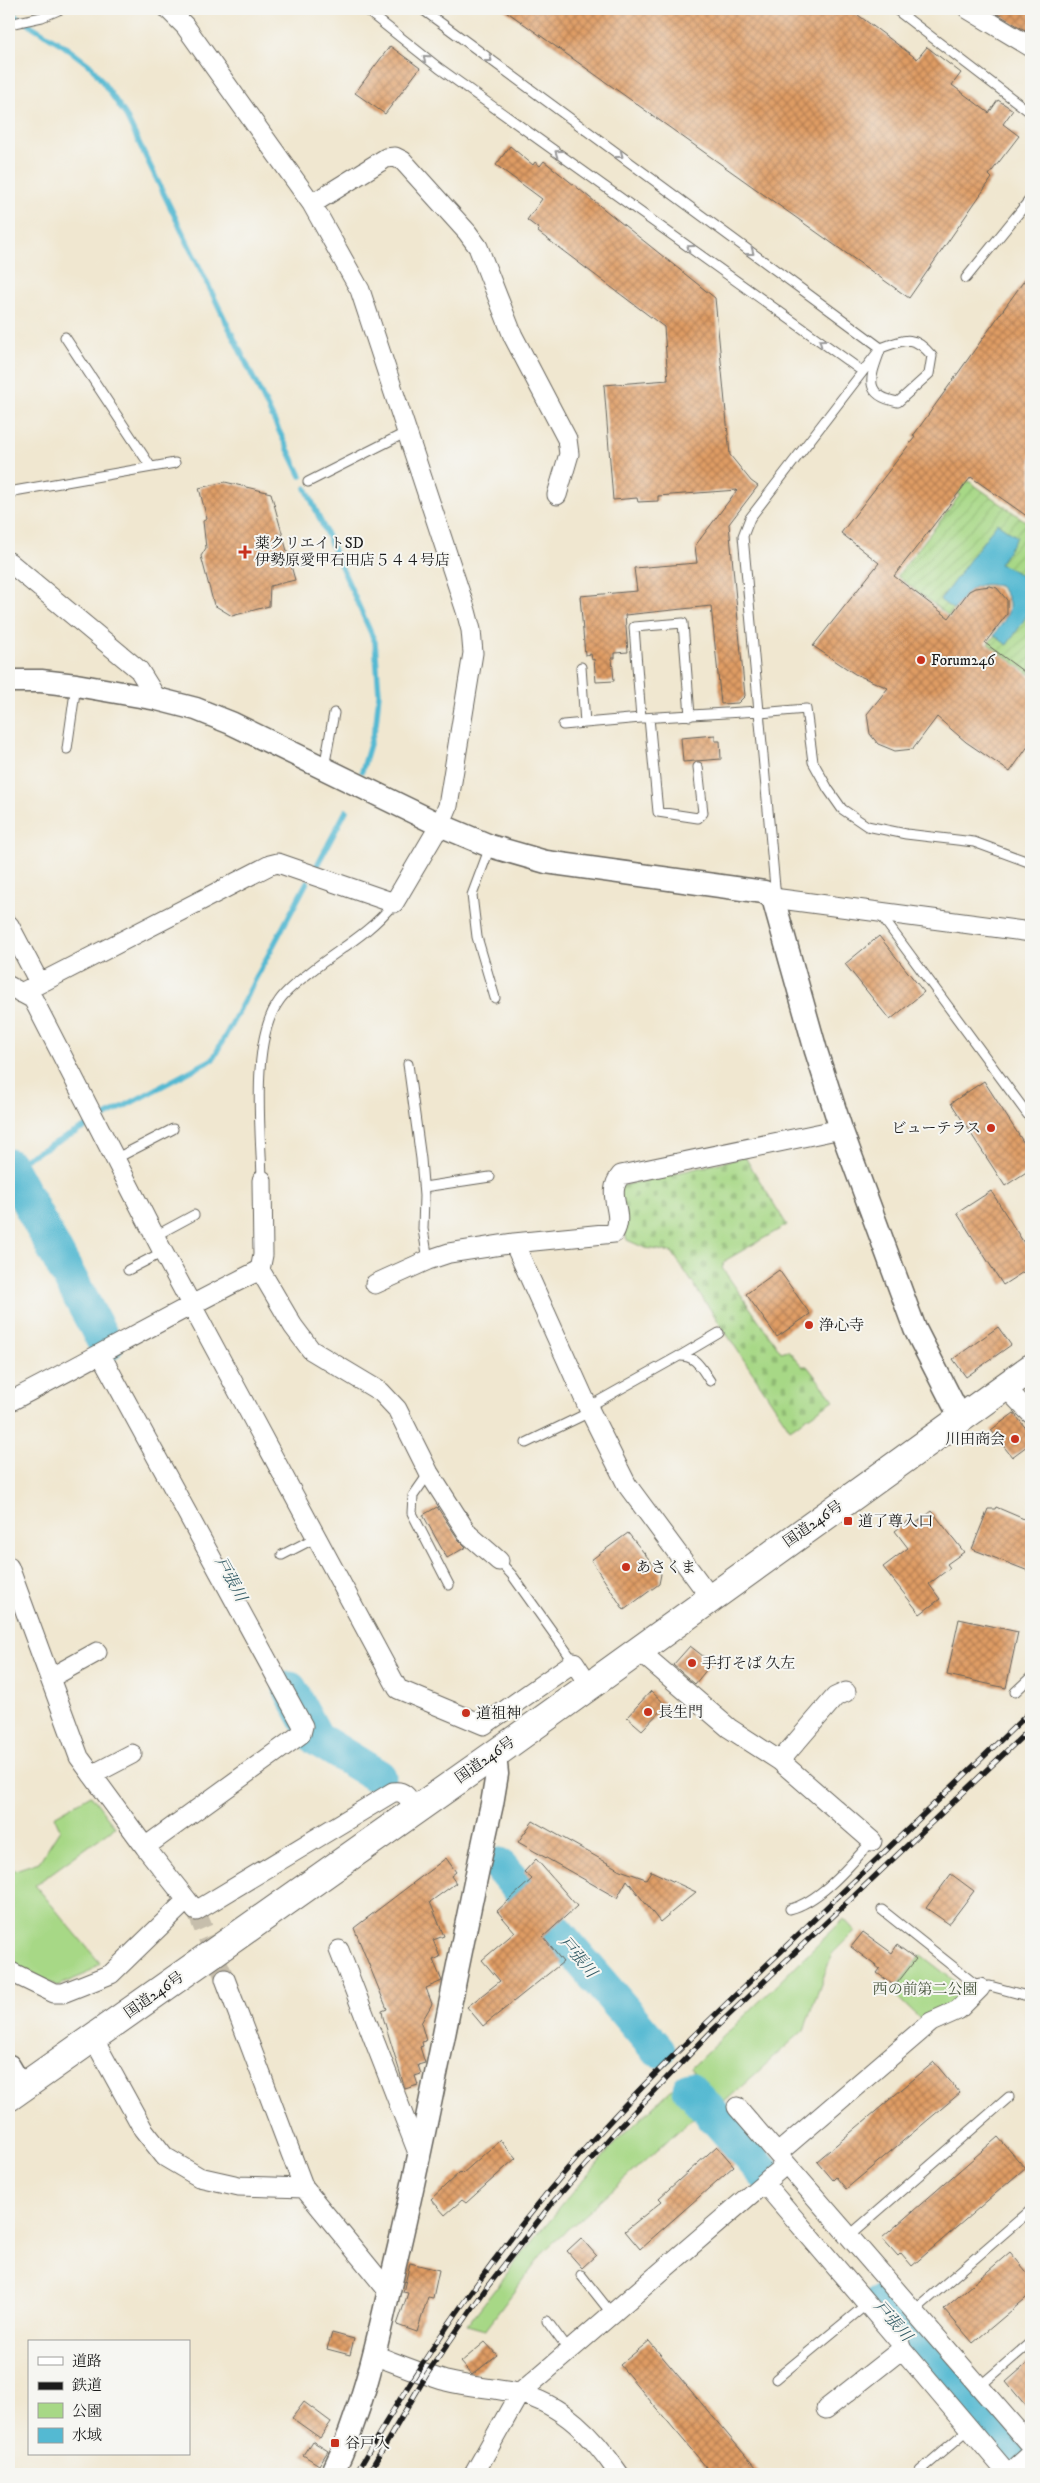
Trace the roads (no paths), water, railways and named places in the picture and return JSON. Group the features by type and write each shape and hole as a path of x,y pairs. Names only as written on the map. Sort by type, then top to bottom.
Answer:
{"highway":[{"name":"国道246号","path":"13,2084 93,2038 495,1754 960,1417 1031,1368"}],"street":[{"path":"15,990 39,982 270,865 278,863 394,903 440,825 448,806 473,653 471,630 408,432 360,290 312,204 185,26 168,9"},
{"path":"968,9 1031,47"},
{"path":"312,204 386,158 395,158 403,161 467,232 478,247 513,336 567,439 569,454 557,495"},
{"path":"9,562 140,670 157,699"},
{"path":"9,681 41,681 76,685 157,699 196,709 232,723 440,825 490,846 546,862 764,892 774,898 1031,932"},
{"path":"774,898 816,1051 841,1129 915,1330 960,1417"},
{"path":"9,926 39,982"},
{"path":"15,990 33,998 159,1244 398,1688 484,1725 574,1662 589,1686"},
{"path":"375,1284 428,1260 449,1253 514,1243 614,1232 619,1224 613,1189 621,1175 841,1129"},
{"path":"262,1180 263,1255 260,1270 299,1324 311,1350 381,1392 397,1409 429,1473 468,1534 499,1561"},
{"path":"514,1243 589,1410 627,1484 710,1598"},
{"path":"9,1402 107,1352 192,1304 260,1270"},
{"path":"107,1352 303,1726 301,1734 145,1847"},
{"path":"1006,1387 1031,1414"},
{"path":"9,1567 79,1757 145,1847 196,1911 393,1792 400,1791 406,1794 415,1809"},
{"path":"638,1650 729,1728 780,1761 872,1841"},
{"path":"50,1678 96,1652"},
{"path":"780,1761 835,1697 846,1692"},
{"path":"92,1775 132,1754"},
{"path":"332,2474 353,2422 374,2355 420,2158 492,1804 496,1774 495,1754"},
{"path":"9,1971 54,1993 63,1993 111,1974 187,1900"},
{"path":"339,1950 420,2158"},
{"path":"225,1979 304,2188 388,2292"},
{"path":"474,2474 519,2394 764,2183 782,2158 931,2022 958,2010 980,1988"},
{"path":"93,2038 143,2130 165,2157 199,2177 239,2186 304,2188"},
{"path":"737,2107 1031,2446"},
{"path":"764,2183 899,2341 902,2349 1009,2474 1031,2454"},
{"path":"826,2409 902,2349"},
{"path":"374,2355 445,2381 519,2394 547,2404 568,2415 609,2460 619,2474"}],"lane":[{"path":"9,24 42,17 61,9"},
{"path":"365,9 439,68 862,371"},
{"path":"422,9 881,348"},
{"path":"895,9 1031,113"},
{"path":"966,278 1031,198"},
{"path":"65,337 151,467"},
{"path":"774,898 760,712 743,536 750,518 881,348 905,339 921,343 932,356 930,374 898,402 883,399 873,390 870,378 881,348"},
{"path":"308,482 408,432"},
{"path":"9,498 14,491 175,463"},
{"path":"690,716 683,623 634,627 658,812 698,818 703,813 698,767"},
{"path":"581,667 585,723"},
{"path":"67,748 76,685"},
{"path":"563,725 645,718 806,709 813,762 828,789 842,808 867,826 906,834 974,842 1031,863"},
{"path":"324,768 334,712"},
{"path":"490,846 472,896 477,937 495,998"},
{"path":"262,1180 260,1054 268,1022 279,1000 297,983 378,923 394,903"},
{"path":"876,910 1031,1119"},
{"path":"408,1064 424,1187 423,1229 428,1260"},
{"path":"115,1159 173,1129"},
{"path":"424,1187 490,1177"},
{"path":"128,1270 194,1216"},
{"path":"526,1443 589,1410 719,1333"},
{"path":"679,1356 688,1355 695,1360 710,1381"},
{"path":"429,1473 413,1496 412,1513 449,1585"},
{"path":"282,1555 316,1537"},
{"path":"499,1561 512,1575 574,1662"},
{"path":"1016,1692 1031,1677"},
{"path":"790,1909 804,1906 844,1872 872,1841"},
{"path":"882,1910 980,1988 990,1986 1031,1997"},
{"path":"849,2236 1009,2097"},
{"path":"914,2311 1031,2210"},
{"path":"581,2275 612,2314"},
{"path":"776,2379 862,2298"},
{"path":"547,2321 569,2350"},
{"path":"980,2386 1031,2342"},
{"path":"920,2472 970,2428"}],"water":[{"path":"997,523 1017,537 999,564 1019,574 1032,592 1028,613 1007,645 994,635 1006,616 1009,605 1005,593 999,586 977,586 967,593 954,610 940,600"}],"waterway":[{"path":"9,12 64,46 92,67 125,114 301,476"},
{"path":"306,488 375,642 379,693 376,724 362,771"},
{"path":"315,869 346,811"},
{"path":"104,1117 213,1059 307,882"},
{"path":"9,1167 91,1124"},
{"name":"戸張川","path":"9,1166 106,1345"},
{"name":"戸張川","path":"290,1689 317,1739 379,1777"},
{"name":"戸張川","path":"499,1865 658,2050"},
{"name":"戸張川","path":"690,2089 766,2175"},
{"name":"戸張川","path":"878,2304 1011,2458"}],"tunnel":[{"path":"196,1911 225,1979"}],"railway":[{"path":"356,2474 381,2430 464,2302 525,2221 590,2143 704,2026 1031,1711"},
{"path":"368,2474 427,2374 487,2287 553,2202 615,2132 712,2031 1031,1728"}],"place":[{"name":"薬クリエイトSD 伊勢原愛甲石田店５４４号店","path":"245,552"},
{"name":"Forum246","path":"921,660"},
{"name":"ビューテラス","path":"991,1128"},
{"name":"浄心寺","path":"809,1325"},
{"name":"川田商会","path":"1015,1439"},
{"name":"道了尊入口","path":"848,1521"},
{"name":"あさくま","path":"626,1567"},
{"name":"手打そば 久左","path":"692,1663"},
{"name":"長生門","path":"648,1712"},
{"name":"道祖神","path":"466,1713"},
{"name":"谷戸入","path":"335,2443"}],"park label":[{"name":"西の前第二公園","path":"925,1989"}]}
